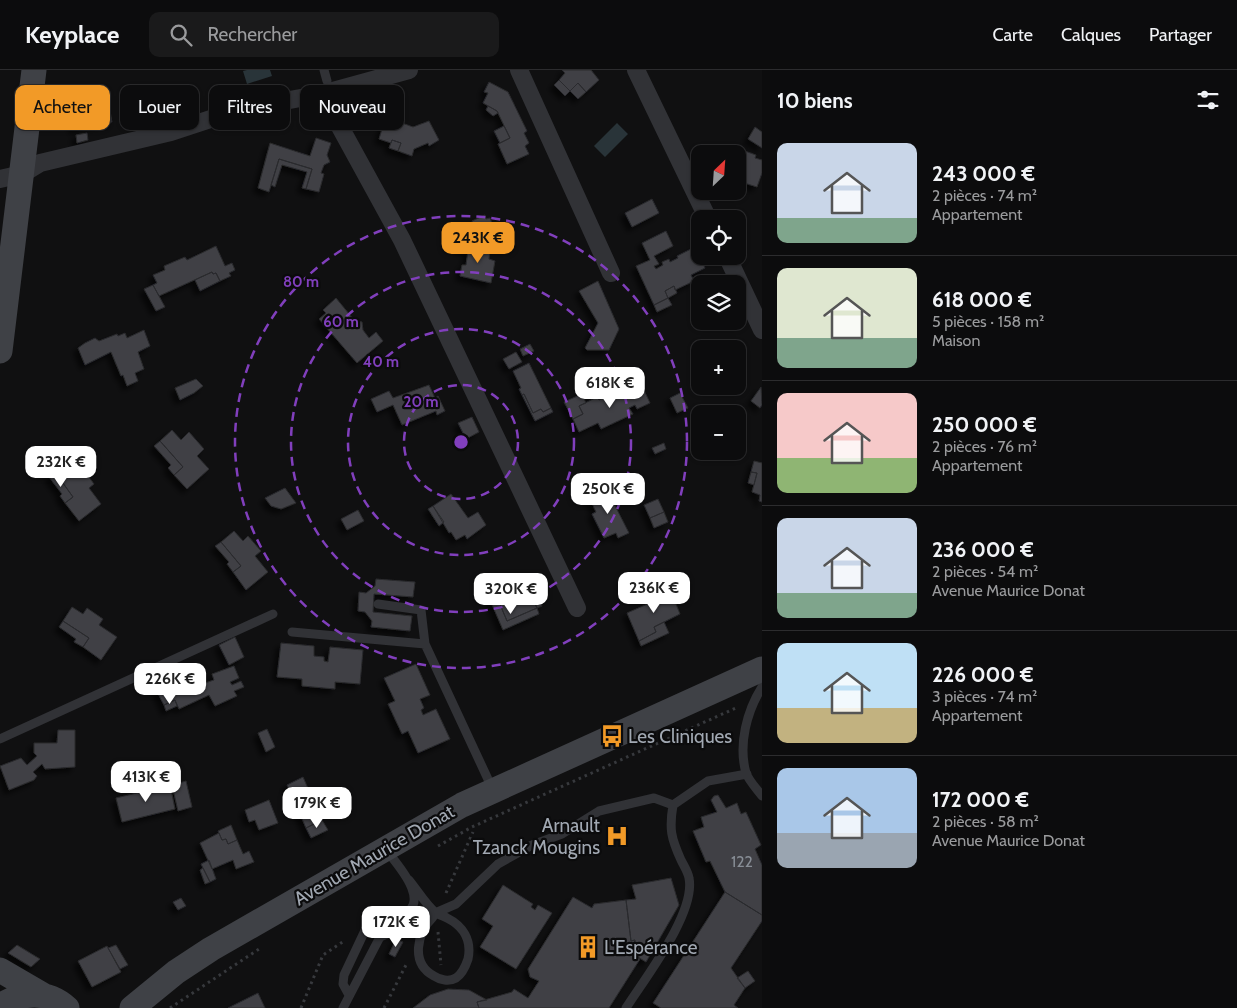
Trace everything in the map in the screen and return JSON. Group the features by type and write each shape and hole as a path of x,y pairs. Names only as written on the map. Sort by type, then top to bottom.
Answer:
{"main road":[{"path":"0,351 11,176 34,70"},
{"name":"Avenue Maurice Donat","path":"128,1006 211,949 384,848 493,790 762,669"},
{"path":"0,970 43,995 60,1002 67,1008"},
{"path":"0,1006 12,998 27,995 43,995"}],"street":[{"path":"11,176 40,163 171,132 326,84 409,70"},
{"path":"518,70 611,273"},
{"path":"636,70 704,210"},
{"path":"326,84 577,608"},
{"path":"730,265 762,330"}],"lane":[{"path":"378,604 421,610 425,644 493,790"},
{"path":"0,739 273,614"},
{"path":"292,632 425,644"},
{"path":"762,686 749,712 744,739 747,774 762,796"},
{"path":"626,1008 676,930 689,894 689,877 671,838 674,805 708,781 747,774"},
{"path":"343,1008 380,937 437,914 456,904 498,864 532,845 562,834 599,811 654,798 674,805"},
{"path":"384,848 437,914 456,924 466,935 469,952 462,972 450,980 442,980 432,976 420,963 418,940 425,925 437,914"},
{"path":"350,995 344,984 344,975 363,933 374,919 399,916 410,909 413,896 409,880"}],"path":[{"path":"430,850 472,828 748,703"},
{"path":"301,1008 323,955 353,935 363,933"},
{"path":"384,1008 418,940"},
{"path":"170,1008 262,947"}],"shaded area":[{"path":"270,70 272,76 247,84 243,71"},
{"path":"617,123 628,134 605,157 594,146"}],"building":[{"path":"562,70 591,70 599,80 586,92 578,83 570,91 559,80 565,73"},
{"path":"559,80 570,91 565,96 554,85"},
{"path":"489,82 508,92 527,131 524,133 529,143 525,146 529,154 507,164 498,144 510,138 497,111 483,103 488,93 484,92"},
{"path":"578,83 586,92 578,99 570,91"},
{"path":"488,106 498,113 493,116 486,110"},
{"path":"429,121 439,140 429,146 428,143 414,149 412,156 398,151 401,143 392,140 391,143 379,139 382,130 404,130 404,124 413,127"},
{"path":"504,126 510,138 500,143 494,131"},
{"path":"755,127 762,132 762,148 748,139"},
{"path":"87,133 88,140 77,143 76,135"},
{"path":"316,138 331,143 327,155 330,162 324,165 321,173 324,174 319,192 306,189 312,169 279,159 269,192 258,188 270,143 310,156"},
{"path":"392,140 401,143 398,151 389,148"},
{"path":"746,151 756,155 755,158 762,160 762,173 757,187 746,184"},
{"path":"279,159 312,169 306,189 302,188 307,172 282,165 275,187 271,185"},
{"path":"652,199 659,213 632,227 625,213"},
{"path":"485,215 486,219 490,218 495,231 478,237 472,221"},
{"path":"666,231 673,246 654,256 659,264 654,266 656,269 663,265 662,262 669,259 670,262 691,249 691,265 704,265 705,268 691,275 691,282 675,290 674,286 665,291 668,298 654,305 636,266 650,260 642,243"},
{"path":"461,244 490,250 489,259 495,261 491,283 460,276 462,265 466,265 468,251 460,249"},
{"path":"216,246 225,266 232,263 235,270 229,273 231,276 220,281 216,273 213,274 212,272 159,296 153,285 157,283 153,275 165,270 164,266 185,257 187,260"},
{"path":"212,272 213,274 216,273 220,281 200,291 195,280"},
{"path":"598,281 619,329 609,350 587,350 585,348 598,323 579,291"},
{"path":"153,285 165,307 156,311 144,289"},
{"path":"674,286 677,293 668,298 665,291"},
{"path":"336,298 354,320 362,322 363,330 369,338 376,332 383,341 357,363 319,319 326,313 323,310"},
{"path":"668,298 672,305 657,312 654,305"},
{"path":"144,330 150,346 138,352 144,369 135,373 138,381 127,386 111,352 85,365 78,348 85,343 95,338 99,341 125,333 127,338"},
{"path":"530,344 534,351 523,356 520,349"},
{"path":"516,352 522,362 509,369 503,359"},
{"path":"529,363 551,408 543,412 541,409 533,413 524,394 522,395 519,389 521,388 513,371"},
{"path":"196,379 203,386 180,400 175,388"},
{"path":"429,385 435,398 438,396 445,411 437,415 436,411 402,425 393,405 377,412 371,399 389,391 393,398"},
{"path":"761,387 762,405 760,408 751,401"},
{"path":"643,388 650,403 637,409 635,405 629,408 633,414 601,429 598,423 579,432 573,419 583,414 579,406 597,397 599,400 623,390 626,396"},
{"path":"680,393 688,408 677,413 670,398"},
{"path":"524,394 533,413 541,409 543,412 551,408 553,412 535,421 522,395"},
{"path":"582,394 586,403 579,406 583,414 573,419 564,402"},
{"path":"472,417 479,432 466,439 458,423"},
{"path":"172,430 181,440 189,432 204,449 197,456 209,469 187,489 174,475 183,467 160,441"},
{"path":"160,441 183,467 174,475 168,468 171,465 154,446"},
{"path":"664,443 666,449 655,454 652,448"},
{"path":"754,461 762,463 762,502 759,501 760,495 752,492 757,473 751,472"},
{"path":"68,463 76,473 83,469 94,484 89,488 101,504 79,521 65,503 73,497 55,472"},
{"path":"55,472 73,497 65,503 60,496 62,494 49,477"},
{"path":"751,472 757,473 754,485 748,483"},
{"path":"285,488 296,503 281,509 271,506 265,498"},
{"path":"606,488 629,533 618,538 616,533 604,538 592,514 596,512 589,497"},
{"path":"451,494 468,518 478,512 486,525 467,539 465,535 456,540 451,532 449,533 433,506"},
{"path":"658,499 664,512 650,518 644,505"},
{"path":"433,506 444,522 439,526 428,509"},
{"path":"358,510 364,521 347,530 341,519"},
{"path":"664,512 668,522 654,528 650,518"},
{"path":"234,531 243,541 248,536 261,551 255,556 268,572 246,590 233,572 241,566 221,542"},
{"path":"221,542 241,566 233,572 227,564 229,562 215,546"},
{"path":"376,579 415,582 413,597 374,594 373,612 412,616 410,631 371,627 372,621 365,612 358,611 359,592 366,593 375,586"},
{"path":"531,581 536,593 531,595 537,608 507,621 497,597"},
{"path":"672,588 679,602 676,604 680,614 654,627 656,632 639,641 627,613 652,602 651,598"},
{"path":"536,593 542,606 537,608 531,595"},
{"path":"497,597 507,621 537,608 539,614 503,630 490,600"},
{"path":"72,607 83,614 87,608 103,619 99,625 117,637 101,660 83,647 89,638 63,621"},
{"path":"63,621 89,638 83,647 74,642 76,639 59,627"},
{"path":"664,622 669,633 641,646 639,641 656,632 654,627"},
{"path":"235,637 244,657 229,665 219,645"},
{"path":"281,643 314,646 314,656 324,657 324,661 328,662 330,647 363,650 360,684 335,682 335,689 302,686 302,679 277,677"},
{"path":"416,664 430,695 420,699 424,708 421,710 423,715 436,709 450,739 418,753 408,731 402,734 388,704 395,701 384,678"},
{"path":"234,666 239,678 230,682 232,685 241,681 244,687 234,691 237,696 215,706 209,695 179,709 175,700 164,705 157,692 188,678 190,681 200,677 205,683 214,680 212,674"},
{"path":"175,700 177,706 166,711 164,705"},
{"path":"267,729 275,747 266,752 258,733"},
{"path":"58,730 75,730 75,767 45,769 42,764 33,772 37,776 34,780 9,790 0,766 21,758 27,765 37,756 34,753 34,743 57,743"},
{"path":"303,777 322,820 306,828 287,785"},
{"path":"186,781 192,807 178,811 172,785"},
{"path":"170,785 175,809 122,822 116,798"},
{"path":"718,795 726,808 737,803 741,814 746,812 761,845 755,849 762,865 762,915 725,892 710,861 706,862 693,831 704,827 701,817 717,812 711,800 714,796"},
{"path":"269,800 278,823 259,830 255,820 249,822 245,810"},
{"path":"322,820 328,830 311,838 306,828"},
{"path":"231,825 237,840 228,844 226,839 222,840 218,831"},
{"path":"219,833 222,840 226,839 228,844 237,840 243,854 249,851 254,862 236,869 233,860 212,869 200,843"},
{"path":"209,860 216,879 210,882 201,864"},
{"path":"203,868 210,882 205,884 200,870"},
{"path":"671,878 679,905 646,962 633,954 635,940 631,941 626,900 636,899 632,885"},
{"path":"503,885 533,904 531,907 535,910 538,905 552,913 516,969 480,947 493,926 482,919"},
{"path":"725,892 762,915 762,921 731,968 745,988 734,1005 738,1008 661,1008 653,1003"},
{"name":"L'Espérance","path":"573,897 592,908 594,904 626,900 631,941 635,940 633,954 640,959 609,1008 479,1008 477,1002 512,992 514,989 528,998 539,981 530,977 528,969"},
{"path":"181,898 186,906 178,910 173,902"},
{"path":"396,939 403,942 395,957 389,954"},
{"path":"17,945 40,959 31,967 8,953"},
{"path":"116,945 128,965 120,969 108,948"},
{"path":"107,946 121,972 92,987 78,961"},
{"path":"748,971 755,981 745,988 737,978"},
{"path":"448,989 469,990 487,1000 477,1002 479,1008 413,1008 430,995"},
{"path":"258,993 265,1008 228,1008"}],"place":[{"name":"Les Cliniques","path":"612,736"},
{"name":"Arnault Tzanck Mougins","path":"617,836"},
{"name":"L'Espérance","path":"588,947"}]}
